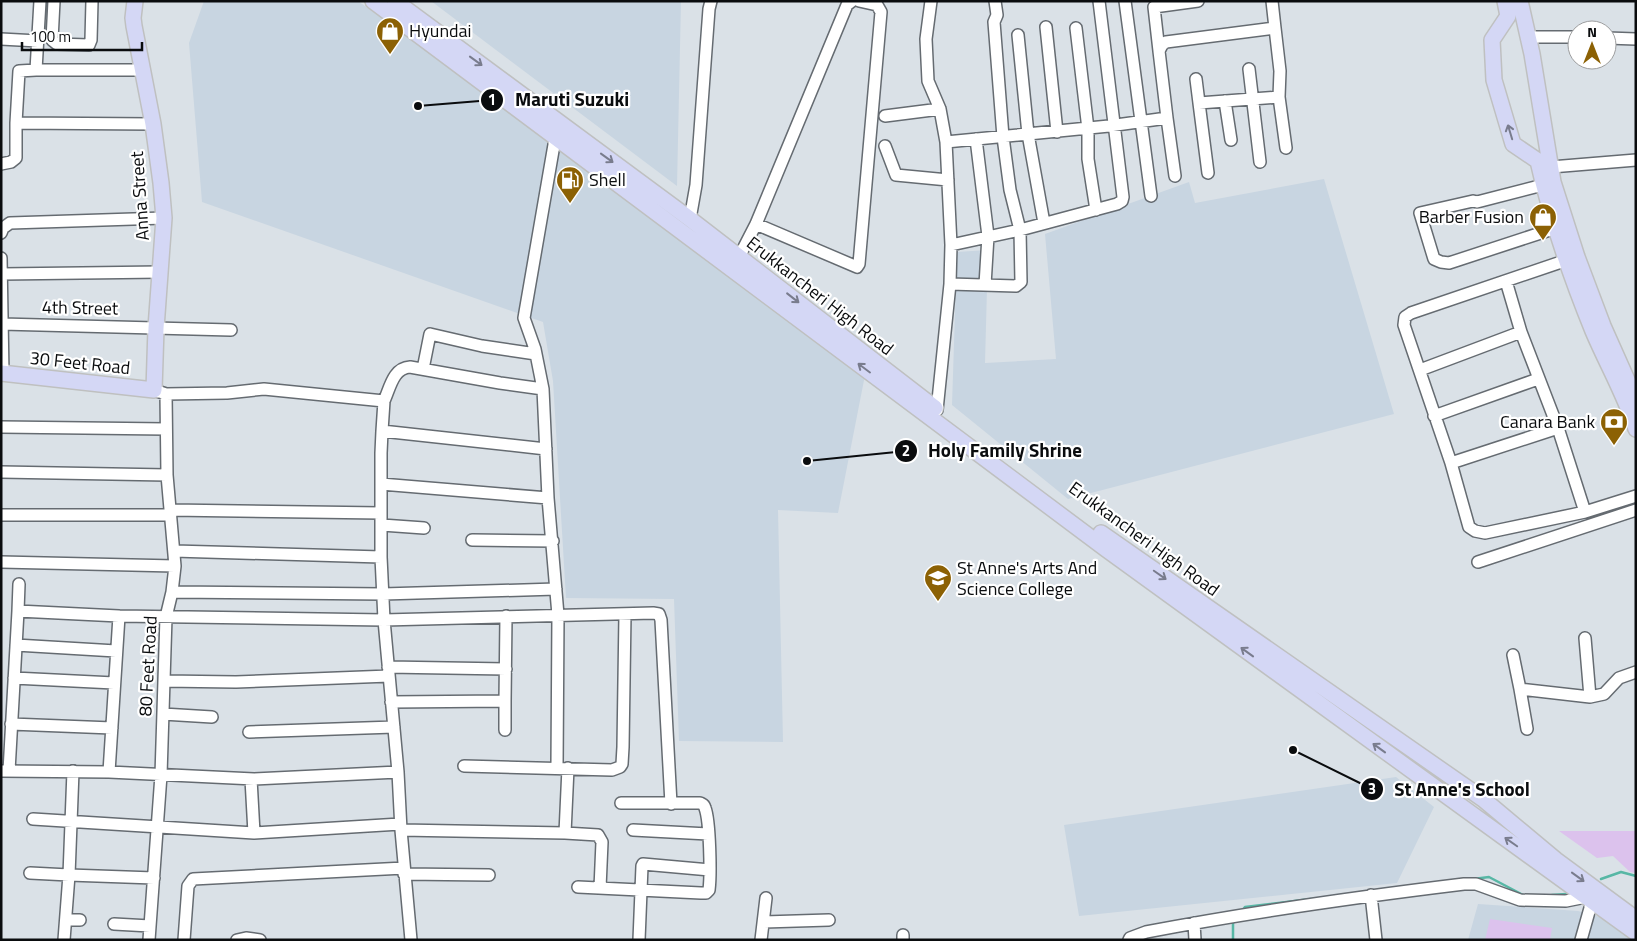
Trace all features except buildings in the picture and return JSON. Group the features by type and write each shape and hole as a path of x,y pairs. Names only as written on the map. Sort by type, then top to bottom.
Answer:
{"main road":[{"name":"Anna Street","path":"135,1 134,26 153,124 164,218 156,328 160,392"},
{"path":"372,1 555,139 768,287 1016,475"},
{"name":"Erukkancheri High Road","path":"395,1 690,219 739,257 768,287 937,410 1016,475 1483,799 1553,866 1589,895 1636,919"},
{"path":"1505,1 1508,16 1492,40 1494,80 1513,144 1538,161 1556,228 1593,330 1635,422"},
{"path":"1520,1 1532,54 1553,182 1580,266 1603,326 1636,400"},
{"name":"30 Feet Road","path":"2,373 160,392"},
{"path":"1553,866 1636,933"}],"street":[{"path":"36,70 40,1"},
{"path":"54,1 52,40 57,44 89,46 91,40 92,1"},
{"path":"690,219 696,185 711,1"},
{"path":"739,257 756,224 847,5 852,1"},
{"path":"756,224 857,267 859,264 881,12 877,5 859,1"},
{"path":"931,1 926,39 928,81 940,109 946,142 951,245 950,284 937,410"},
{"path":"950,284 1016,286 1021,284 1020,230 1010,190 1003,136 994,22 997,15 996,1"},
{"path":"951,245 1044,224 1122,201 1099,1"},
{"path":"1125,1 1151,196"},
{"path":"1176,176 1154,7 1198,1"},
{"path":"1272,1 1280,70 1279,97 1286,148"},
{"path":"1046,27 1057,132"},
{"path":"1076,28 1088,129 1088,159 1096,210"},
{"path":"1159,51 1162,44 1166,42 1275,28"},
{"path":"1526,30 1567,36"},
{"path":"1018,35 1028,134 1044,224"},
{"path":"1617,38 1636,39"},
{"path":"1,39 38,41"},
{"path":"1249,69 1251,99 1260,162"},
{"path":"1,164 11,162 16,158 19,71 144,70"},
{"path":"1196,79 1208,173"},
{"path":"1199,103 1279,97"},
{"path":"1225,101 1231,140"},
{"path":"884,116 940,109"},
{"path":"946,142 1088,129 1167,118"},
{"path":"16,123 153,124"},
{"path":"555,139 524,318 536,354 544,389 548,498 558,615 565,833"},
{"path":"976,139 988,236 985,285"},
{"path":"885,146 896,175 948,180"},
{"path":"1549,160 1636,160"},
{"path":"1543,185 1477,202 1473,201 1420,213 1434,259 1449,263 1556,228"},
{"path":"1,232 3,228 10,224 164,218"},
{"path":"1,258 2,373"},
{"path":"1567,260 1411,313 1405,318 1404,325 1451,463 1469,527 1484,533 1585,512 1636,496"},
{"path":"2,274 161,272"},
{"path":"1506,281 1521,332 1558,428 1585,512"},
{"name":"4th Street","path":"2,324 231,330"},
{"path":"1420,370 1521,332"},
{"path":"423,369 430,334 482,346 536,354"},
{"path":"411,940 384,620 381,557 381,453 384,401 399,370 410,367 544,389"},
{"path":"1434,416 1538,379"},
{"path":"160,392 227,393 264,389 384,401"},
{"name":"80 Feet Road","path":"153,940 150,926 161,775 166,617 172,592 175,566 167,475 166,429 160,392"},
{"path":"1,427 166,429"},
{"path":"1451,463 1558,428"},
{"path":"382,431 546,449"},
{"path":"1,472 167,475"},
{"path":"381,484 548,498"},
{"path":"1478,562 1636,510"},
{"path":"1,515 381,513"},
{"path":"382,525 424,528"},
{"path":"472,540 553,541"},
{"path":"174,551 381,557"},
{"path":"1,562 175,566"},
{"path":"19,584 14,678 8,719 5,771 109,772 251,779 398,772"},
{"path":"172,592 383,594 556,589"},
{"path":"18,611 118,616 384,620 658,614 661,620 671,804"},
{"path":"464,766 618,769 622,764 625,614"},
{"path":"109,772 118,616"},
{"path":"505,730 506,616"},
{"path":"1585,638 1590,697"},
{"path":"16,645 116,651"},
{"path":"1513,655 1527,728"},
{"path":"164,681 236,682 389,672 506,668"},
{"path":"1520,689 1590,697 1604,694 1619,678 1636,672"},
{"path":"14,678 114,683"},
{"path":"391,702 505,701"},
{"path":"163,714 212,717"},
{"path":"8,719 112,728"},
{"path":"249,732 394,727"},
{"path":"64,940 69,875 73,771"},
{"path":"251,779 254,833"},
{"path":"578,887 706,893 710,888 706,809 703,805 700,803 621,803"},
{"path":"33,818 254,833 401,827 591,834 598,835 602,842 600,888"},
{"path":"634,830 708,834"},
{"path":"639,940 640,890 643,864 710,870"},
{"path":"184,940 188,886 193,879 404,871 489,875"},
{"path":"30,873 154,878"},
{"path":"1129,940 1194,923 1238,915 1372,895 1476,884 1520,900 1566,901 1589,895 1581,940"},
{"path":"1372,895 1376,940"},
{"path":"761,940 766,898"},
{"path":"66,920 80,920"},
{"path":"764,922 829,920"},
{"path":"1194,923 1195,940"},
{"path":"114,924 150,926"},
{"path":"237,940 246,938 260,940"}],"shaded area":[{"path":"204,1 358,1 866,370 838,513 778,510 783,742 679,741 674,599 566,598 553,381 543,322 202,202 189,43"},
{"path":"431,1 681,1 677,186"},
{"path":"1324,179 1394,414 1068,499 952,405 957,252 988,250 985,363 1056,359 1045,234 1189,182 1195,203"},
{"path":"1396,777 1434,807 1397,883 1079,916 1064,825"},
{"path":"1559,831 1636,831 1636,873 1630,872 1613,856 1597,858"},
{"path":"1478,904 1578,911 1607,919 1634,940 1468,940"},
{"path":"1490,919 1552,928 1550,940 1485,940"}],"waterway":[{"path":"1601,879 1621,872 1636,876"},
{"path":"1473,879 1489,877 1525,896"},
{"path":"1552,895 1566,894"},
{"path":"1242,911 1245,907 1311,899"},
{"path":"1233,921 1233,940"}],"place":[{"name":"Hyundai","path":"390,55"},
{"name":"Maruti Suzuki","path":"418,106"},
{"name":"Shell","path":"570,204"},
{"name":"Barber Fusion","path":"1543,241"},
{"name":"Canara Bank","path":"1614,446"},
{"name":"Holy Family Shrine","path":"807,461"},
{"name":"St Anne's Arts And Science College","path":"938,602"},
{"name":"St Anne's School","path":"1293,750"}]}
